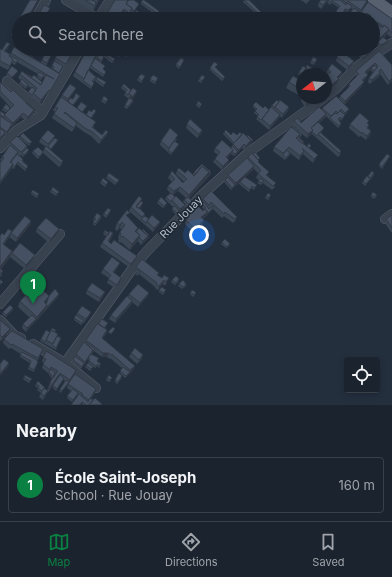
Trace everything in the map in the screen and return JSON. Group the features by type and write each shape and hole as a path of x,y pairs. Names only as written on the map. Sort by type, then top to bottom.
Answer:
{"main road":[{"path":"374,0 392,13"}],"street":[{"path":"39,12 46,0"},
{"path":"66,0 86,12"},
{"path":"102,12 110,0"},
{"name":"Rue Jouay","path":"380,51 392,43"},
{"path":"0,148 17,130 41,115 57,97 60,77 75,56"},
{"name":"Rue Jouay","path":"332,92 355,68 373,56"},
{"path":"6,81 43,112"},
{"name":"Rue Jouay","path":"65,363 135,265 147,251 202,195 249,152 315,104"},
{"path":"0,304 60,234"},
{"path":"0,320 14,335 65,363 96,388"}],"building":[{"path":"30,0 38,0 31,12 23,12"},
{"path":"85,0 92,0 96,2 95,6"},
{"path":"115,0 128,0 126,4 132,8 130,11 131,12 128,12 124,9 122,12 108,12"},
{"path":"129,0 134,0 139,4 134,11 126,4"},
{"path":"144,0 159,12 155,12 141,2"},
{"path":"244,0 249,0 261,12 257,12"},
{"path":"321,0 327,0 323,5 319,2"},
{"path":"328,0 340,0 346,5 347,3 352,6 349,10 345,9 344,12 337,12 336,11 340,6 332,1 331,3"},
{"path":"343,0 367,1 361,10 348,1 346,3"},
{"path":"368,2 392,19 392,33 384,25 383,26 380,24 380,12 361,12"},
{"path":"44,5 50,8 48,12 40,12"},
{"path":"354,8 360,12 356,12 351,12"},
{"path":"384,25 389,29 380,38 380,26 382,28"},
{"path":"383,37 388,41 381,45 380,40"},
{"path":"7,42 10,44 4,51 10,54 9,56 13,59 10,66 0,61 0,49 2,50"},
{"path":"380,52 392,65 392,78 389,81 381,69 379,71 380,73 372,80 369,78 378,66 375,63 365,72 368,75 362,80 364,82 345,101 340,96 359,74 356,71 373,56 380,56"},
{"path":"10,55 18,60 16,63 9,56"},
{"path":"16,56 29,56 60,74 50,91 49,90 41,100 33,93 37,88 20,74 22,71 41,85 46,75 54,79"},
{"path":"44,56 51,56 47,63 42,60"},
{"path":"56,56 70,56 66,64 55,58"},
{"path":"83,56 96,56 84,79 75,72"},
{"path":"98,56 104,56 102,61 97,58"},
{"path":"107,56 115,59 113,61"},
{"path":"348,56 354,61 349,66 337,57"},
{"path":"313,57 317,59 315,63 311,61"},
{"path":"95,58 105,66 103,69 106,72 104,75 91,66"},
{"path":"181,58 184,60 180,67 176,64"},
{"path":"54,61 63,66 59,73 53,69 54,67 52,66"},
{"path":"214,62 218,64 215,67 225,77 223,79 210,68"},
{"path":"332,64 342,72 337,77 339,79 332,84 332,68 329,68"},
{"path":"375,65 377,68 374,71 371,68"},
{"path":"12,66 18,71 12,77 7,73"},
{"path":"88,70 96,77 92,81 94,83 92,87 83,81"},
{"path":"39,72 44,75 42,78 37,75"},
{"path":"141,74 145,76 142,81 138,78"},
{"path":"27,75 32,77 34,75 42,82 41,85"},
{"path":"153,75 158,78 155,82 150,79"},
{"path":"202,75 205,77 202,81 199,79"},
{"path":"293,76 296,78 296,86 289,82"},
{"path":"97,77 106,82 104,85 96,79"},
{"path":"22,79 28,85 26,87 20,82"},
{"path":"0,82 11,92 13,90 34,110 28,117 23,113 13,123 4,115 14,105 0,91"},
{"path":"70,84 76,88 68,99 62,95"},
{"path":"124,84 131,90 128,95 125,93 127,90 122,86"},
{"path":"32,87 36,90 32,95 28,92"},
{"path":"133,88 137,91 133,96 130,96 131,95 129,93"},
{"path":"76,93 80,96 73,105 68,102 70,98 73,99"},
{"path":"104,96 108,99 106,102 102,99"},
{"path":"336,96 349,109 345,113 341,109 338,113 336,111 331,116 322,108 327,104 332,104 332,99"},
{"path":"61,97 96,122 92,127 102,135 106,130 108,132 101,140 93,132 85,128 65,112 64,114 65,113 77,123 74,128 54,114 58,108 55,107"},
{"path":"129,98 133,100 128,107 125,105"},
{"path":"277,100 279,102 275,108 272,105"},
{"path":"280,100 289,107 283,114 275,107"},
{"path":"198,101 202,104 200,106 197,103"},
{"path":"81,102 87,106 82,112 77,108"},
{"path":"256,102 263,108 265,106 269,110 261,120 257,117 259,115 255,111 257,109 253,105"},
{"path":"6,104 10,108 8,111 3,108"},
{"path":"271,107 280,115 270,126 262,119"},
{"path":"319,107 326,114 311,128 313,130 308,134 294,121 298,118 301,123"},
{"path":"94,109 96,111 91,118 86,115 89,110 91,112"},
{"path":"0,111 5,114 4,117 0,115"},
{"path":"340,111 345,115 342,119 340,117 338,119 341,123 339,126 330,118 335,113 337,114"},
{"path":"360,113 369,121 367,123 369,125 367,128 371,131 367,136 350,124"},
{"path":"0,116 12,124 7,132 0,127"},
{"path":"190,119 202,130 199,134 187,124"},
{"path":"318,122 324,128 317,136 312,132 313,130 311,128"},
{"path":"293,126 302,134 300,137 300,134 292,127"},
{"path":"291,127 300,134 296,138 318,155 314,159 302,148 304,151 300,156 289,147 283,153 274,147"},
{"path":"0,128 5,132 0,139"},
{"path":"170,128 178,135 169,148 161,141"},
{"path":"48,130 55,136 48,144 41,138"},
{"path":"226,130 231,135 233,132 237,135 240,132 242,135 234,143 224,132"},
{"path":"320,132 341,151 339,153 318,134"},
{"path":"23,133 32,142 29,144 20,136"},
{"path":"243,133 251,140 246,146 244,144 239,150 233,144"},
{"path":"248,135 253,140 250,142 251,140 247,137"},
{"path":"17,136 27,146 21,152 10,142"},
{"path":"298,137 304,142 303,144 296,138"},
{"path":"55,138 58,140 51,149 48,146"},
{"path":"222,140 233,150 226,157 229,160 223,166 215,159 220,152 215,148"},
{"path":"174,141 179,144 172,153 168,150"},
{"path":"10,145 18,152 10,162 13,164 0,182 0,163"},
{"path":"46,146 63,161 61,163 44,149"},
{"path":"232,146 238,152 235,154 232,152"},
{"path":"38,147 43,152 39,157 33,151"},
{"path":"27,148 29,150 24,155 22,153"},
{"path":"286,150 290,153 286,158 283,155"},
{"path":"255,152 260,158 258,160 253,154"},
{"path":"252,153 259,161 258,162 269,172 266,175 276,183 273,186 258,174 261,170 248,157"},
{"path":"17,154 28,166 26,169 18,162 14,167 12,166 13,164 11,162"},
{"path":"387,154 390,156 382,167 379,164"},
{"path":"247,158 254,166 236,183 228,175"},
{"path":"202,164 211,172 209,174 209,172 202,166 196,174 194,172"},
{"path":"202,166 209,172 189,195 180,187 174,191 168,186 175,179 170,174 172,171 183,183 187,179 177,170 179,168 185,173 188,170 194,176"},
{"path":"372,171 374,173 370,178 368,176"},
{"path":"109,173 119,180 116,183 107,176"},
{"path":"367,176 370,179 366,184 363,181"},
{"path":"228,177 235,185 232,188 225,180"},
{"path":"245,177 257,185 254,188 252,186 250,190 240,182"},
{"path":"103,178 108,182 106,185 101,181"},
{"path":"260,178 264,181 262,183 258,181"},
{"path":"53,187 59,192 57,194 51,190"},
{"path":"33,190 39,194 37,196 31,192"},
{"path":"211,191 237,217 235,219 225,212 224,214 211,202 209,205 203,199"},
{"path":"373,192 377,195 374,197 371,195"},
{"path":"171,193 175,197 171,202 166,197"},
{"path":"268,193 271,195 268,198 266,196"},
{"path":"139,196 142,199 136,206 145,214 142,217 131,207"},
{"path":"176,196 185,205 180,209 172,200"},
{"path":"161,197 167,203 164,206 158,201"},
{"path":"188,197 192,201 189,204 184,200"},
{"path":"141,201 143,203 139,208 136,207"},
{"path":"204,202 209,209 213,206 214,207 208,213 202,204"},
{"path":"197,205 203,211 205,209 208,212 201,217 204,220 198,227 201,229 198,232 186,220 188,218 187,216"},
{"path":"175,206 179,211 177,213 172,208"},
{"path":"108,208 111,210 107,216 104,213"},
{"path":"127,210 130,213 126,215 138,228 135,231 140,235 132,244 123,236 120,236 120,232 125,225 122,222 120,225 117,223"},
{"path":"97,213 101,216 95,224 93,222 96,219 94,218"},
{"path":"152,215 160,222 154,228 147,221"},
{"path":"392,215 392,228 386,219"},
{"path":"25,216 31,221 17,238 11,233"},
{"path":"145,216 149,219 146,223 141,219"},
{"path":"46,218 59,229 51,239 37,228"},
{"path":"139,228 148,236 143,241 139,237 140,235 136,232"},
{"path":"8,229 12,231 3,244 12,251 0,267 0,236 2,233 4,235"},
{"path":"143,229 149,235 148,236 142,230"},
{"path":"105,230 109,233 108,235 104,232"},
{"path":"110,231 113,233 108,241 111,244 114,240 137,256 131,264 102,243"},
{"path":"225,239 230,244 226,247 222,242"},
{"path":"20,243 35,255 26,265 12,253"},
{"path":"112,257 120,263 113,272 121,278 117,285 108,279 111,275 103,269"},
{"path":"142,259 159,273 157,275 162,278 164,275 169,278 166,282 164,280 159,286 136,267"},
{"path":"0,268 3,271 0,275"},
{"path":"135,269 140,272 139,274 134,270"},
{"path":"26,274 35,282 26,292 22,288 24,286 19,282"},
{"path":"35,275 39,278 37,280 33,277"},
{"path":"176,276 179,279 176,283 172,280"},
{"path":"183,280 186,284 183,287 179,284"},
{"path":"92,283 105,292 100,298 87,290"},
{"path":"36,284 49,296 44,302 47,305 37,317 20,301"},
{"path":"138,284 149,293 140,303 129,294"},
{"path":"162,287 166,290 163,293 159,290"},
{"path":"55,289 59,294 47,307 46,304 49,296"},
{"path":"193,290 196,293 194,295 190,292"},
{"path":"127,296 132,301 116,319 111,315"},
{"path":"10,305 13,308 6,315 3,312"},
{"path":"82,306 91,312 86,319 77,313"},
{"path":"32,315 36,319 27,328 23,324"},
{"path":"76,315 84,321 82,323 74,318"},
{"path":"102,319 108,323 104,328 98,324"},
{"path":"0,320 10,329 2,337 0,335"},
{"path":"98,323 107,330 102,338 135,366 130,370 112,354 103,353 86,340"},
{"path":"113,327 115,329 111,334 108,332"},
{"path":"46,330 50,332 45,342 41,339"},
{"path":"51,330 58,334 53,344 46,340"},
{"path":"12,331 43,349 38,358 12,344 11,345 4,339"},
{"path":"57,336 61,338 56,348 52,345"},
{"path":"84,342 93,350 85,362 76,354"},
{"path":"86,342 95,349 93,352 93,350 85,343"},
{"path":"135,348 143,355 139,360 131,353"},
{"path":"46,351 76,370 70,380 60,373 49,389 50,382 58,371 51,367 50,370 43,364 46,359 43,358"},
{"path":"22,352 37,360 38,362 34,370 29,367 31,361 20,355"},
{"path":"91,354 99,358 97,361 101,364 99,366 98,364 96,366 89,361 90,359 88,358"},
{"path":"75,356 84,363 82,367 73,360"},
{"path":"4,359 9,363 0,374 0,364"},
{"path":"88,363 93,367 91,369 86,365"},
{"path":"123,367 130,372 126,376 120,371"},
{"path":"51,369 55,373 53,377 49,372"},
{"path":"119,373 122,376 118,382 115,380"},
{"path":"75,374 96,389 89,400 68,384"},
{"path":"25,375 32,379 30,381 24,377"},
{"path":"60,375 64,378 57,389 53,385"},
{"path":"109,375 112,378 110,380 107,378"},
{"path":"66,380 69,382 62,391 60,389"},
{"path":"38,381 45,388 42,391 36,384"},
{"path":"44,388 48,391 44,396 41,393"},
{"path":"73,389 78,393 73,400 67,396"},
{"path":"79,394 88,402 90,398 93,400 89,405 82,402 80,405 71,405"},
{"path":"95,398 102,404 89,405"}],"place":[{"name":"École Saint-Joseph","path":"33,304"}]}
